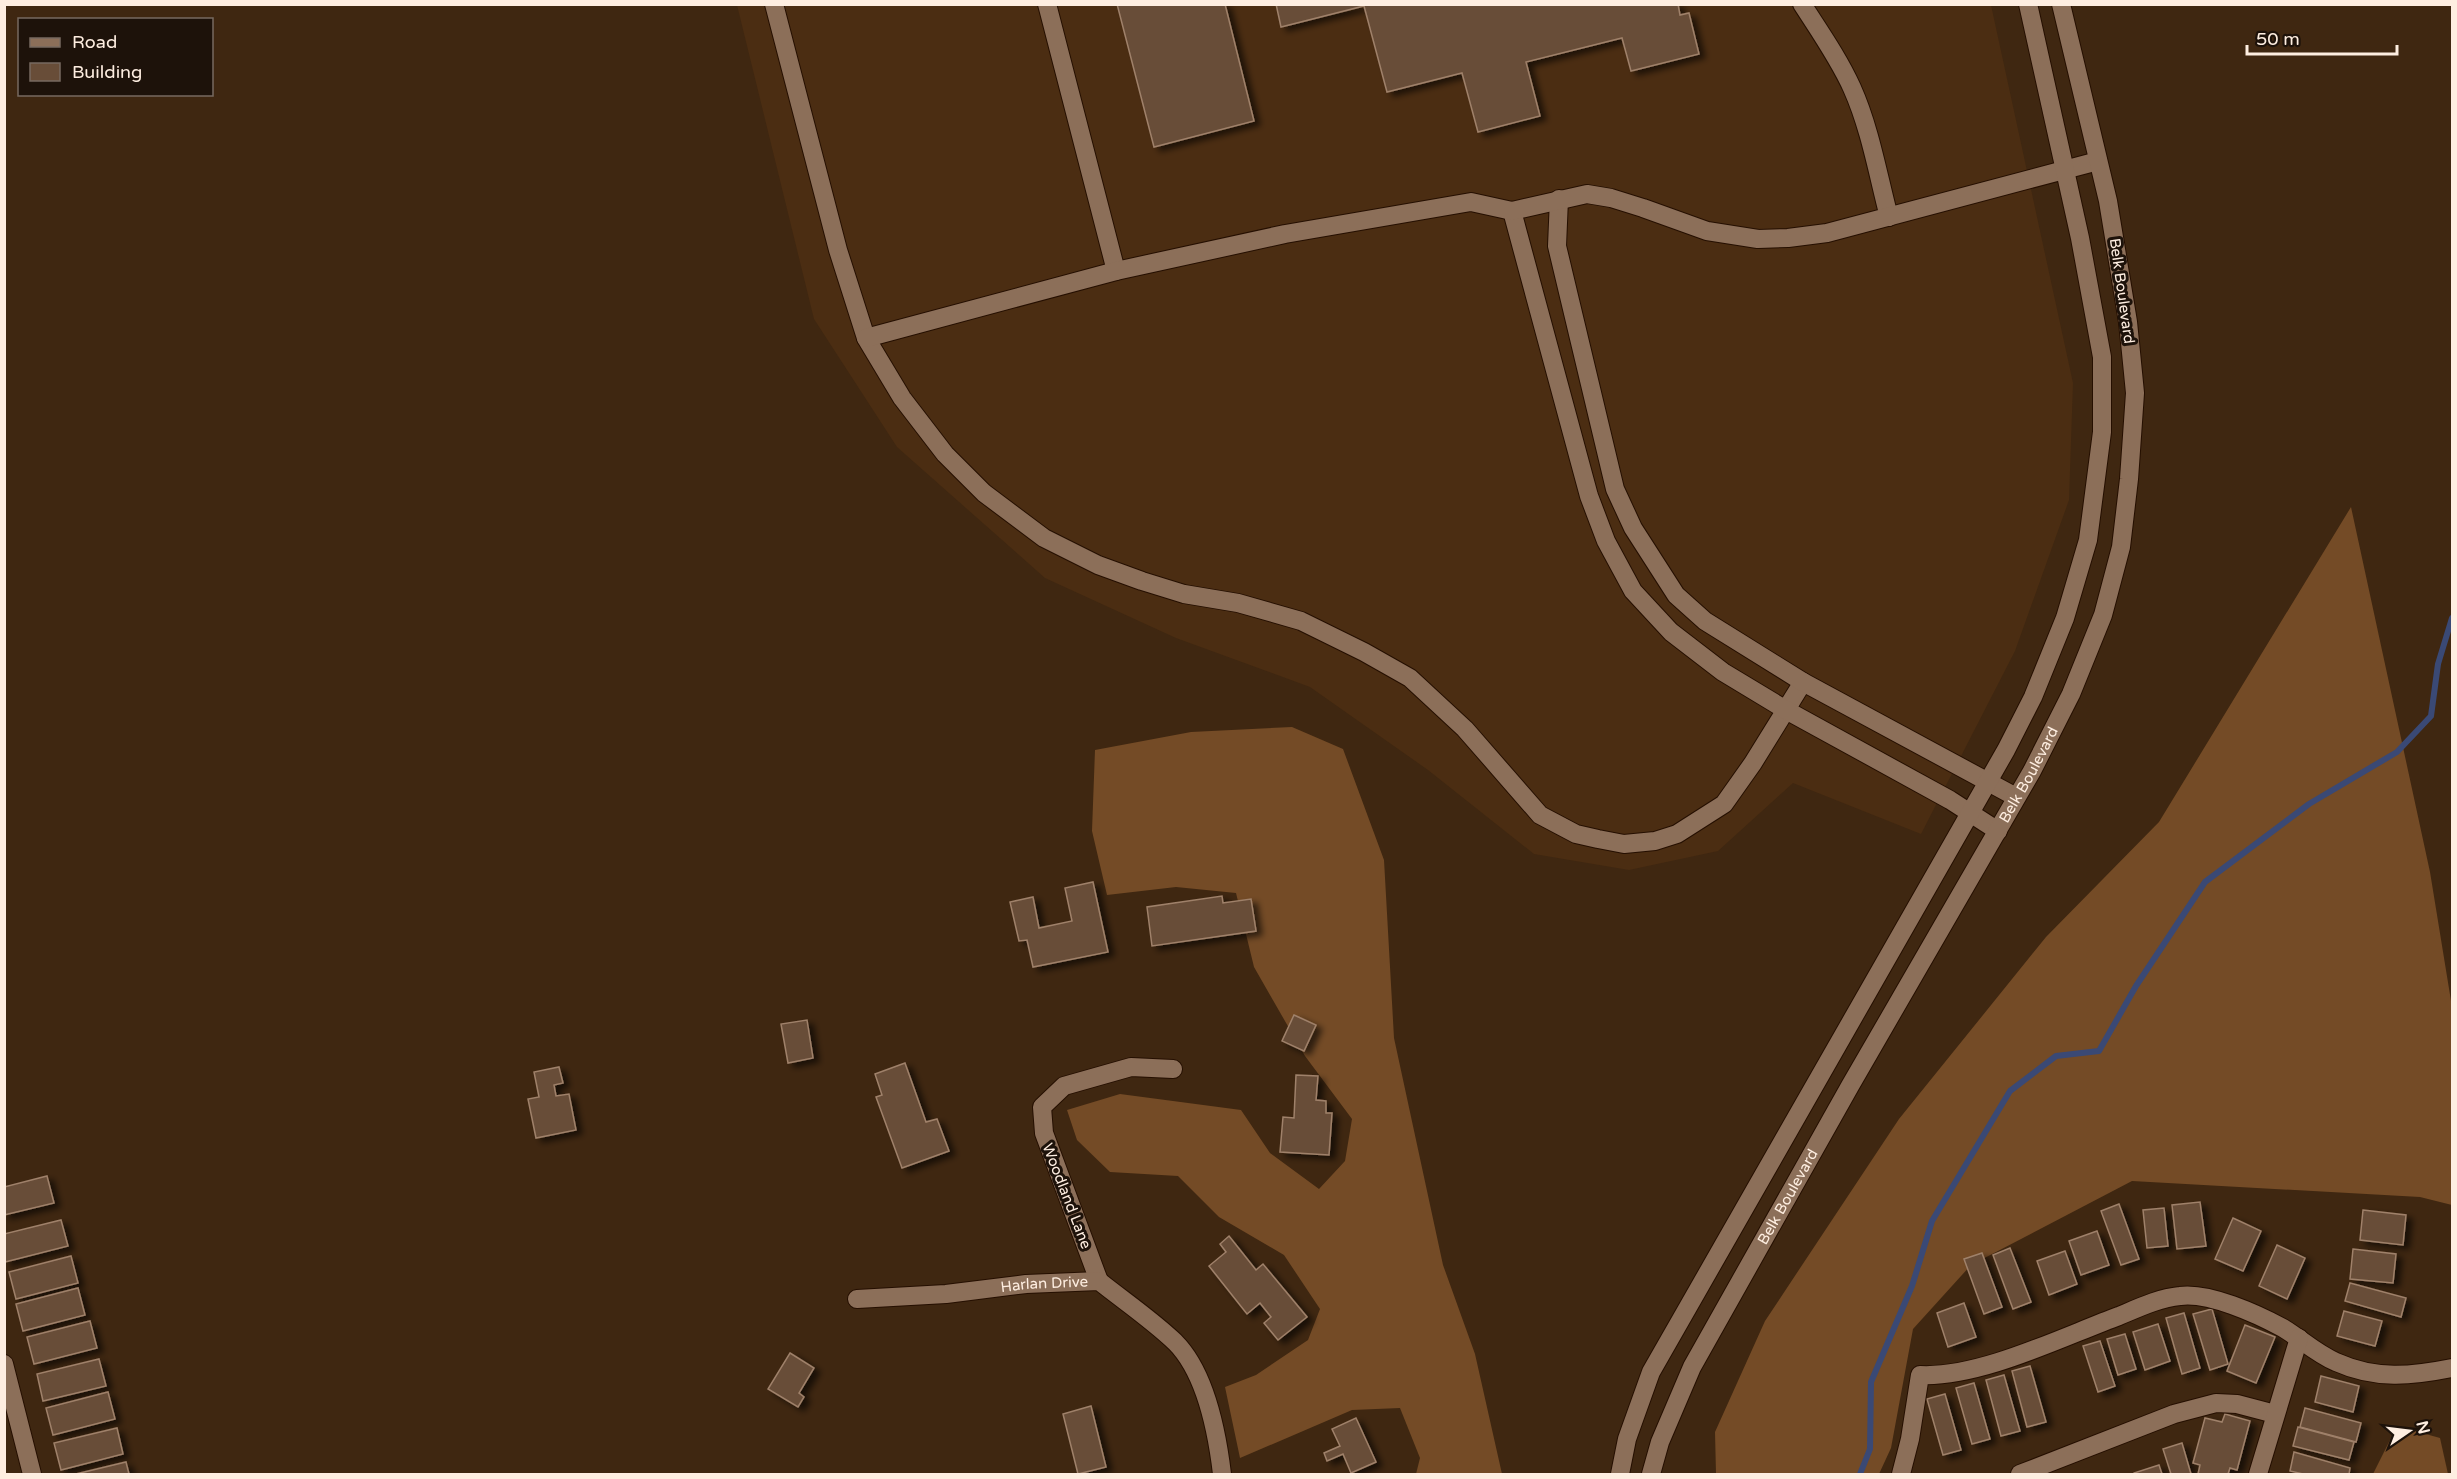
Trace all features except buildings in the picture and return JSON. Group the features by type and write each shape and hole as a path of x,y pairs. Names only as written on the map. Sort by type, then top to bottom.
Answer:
{"street":[{"path":"774,4 838,250 866,338 902,398 945,454 984,494 1044,538 1098,565 1142,581 1184,594 1238,603 1301,621 1364,652 1410,678 1466,729 1540,815 1576,834 1624,844 1655,841 1677,834 1724,804 1753,763 1803,682"},
{"path":"1047,4 1116,271"},
{"path":"1802,4 1831,48 1853,89 1889,217"},
{"name":"Belk Boulevard","path":"1620,1474 1627,1439 1651,1372 1988,781 2033,697 2065,618 2088,540 2102,432 2102,357 2065,170 2028,4"},
{"name":"Belk Boulevard","path":"1651,1474 1660,1442 1692,1367 1844,1096 2032,771 2072,694 2103,615 2121,547 2129,479 2135,393 2128,322 2108,201 2061,4"},
{"path":"866,338 1116,271 1285,234 1472,201 1512,210 1587,194 1611,198 1707,231 1758,238 1788,238 1827,233 2098,161"},
{"path":"1559,199 1557,246 1615,489 1633,528 1676,595 1705,621 1803,682 2016,797"},
{"path":"1512,210 1589,496 1606,542 1633,591 1671,632 1715,666 1786,710 1950,800 1998,831"},
{"name":"Woodland Lane","path":"1100,1281 1044,1133 1042,1107 1064,1086 1131,1067 1173,1069"},
{"name":"Harlan Drive","path":"857,1299 946,1294 1026,1284 1100,1281 1176,1343 1201,1381 1219,1449 1222,1474"},
{"path":"1901,1474 1910,1439 1920,1375 1940,1376 1971,1370 2144,1306 2180,1296 2212,1299 2281,1327 2337,1362 2378,1374 2406,1376 2452,1368"},
{"path":"2258,1474 2299,1338"},
{"path":"4,1364 32,1474"},
{"path":"2020,1474 2174,1414 2216,1403 2238,1404 2275,1414"}],"shaded area":[{"path":"737,5 1991,5 2073,383 2069,500 2015,651 1921,834 1793,783 1718,851 1629,870 1534,854 1428,770 1310,687 1176,638 1045,578 897,447 814,319"},
{"path":"2351,507 2430,872 2452,1007 2452,1205 2420,1197 2132,1181 1971,1265 1913,1329 1891,1448 1879,1474 1716,1474 1715,1432 1765,1321 1899,1119 2046,937 2159,822"},
{"path":"1292,727 1343,749 1384,860 1394,1038 1443,1265 1475,1354 1502,1474 1416,1474 1420,1458 1400,1408 1352,1410 1240,1458 1225,1387 1256,1375 1308,1340 1320,1309 1284,1255 1219,1217 1178,1176 1110,1172 1077,1140 1067,1110 1120,1094 1241,1110 1270,1153 1319,1189 1345,1161 1352,1119 1305,1056 1254,967 1236,893 1176,887 1107,895 1092,831 1095,750 1191,732"},
{"path":"2397,1426 2440,1438 2448,1474 2373,1474"}],"waterway":[{"path":"1860,1474 1870,1449 1871,1382 1912,1286 1932,1221 2010,1091 2056,1056 2099,1051 2136,986 2205,882 2309,804 2397,752 2431,716 2438,664 2452,618"}]}
